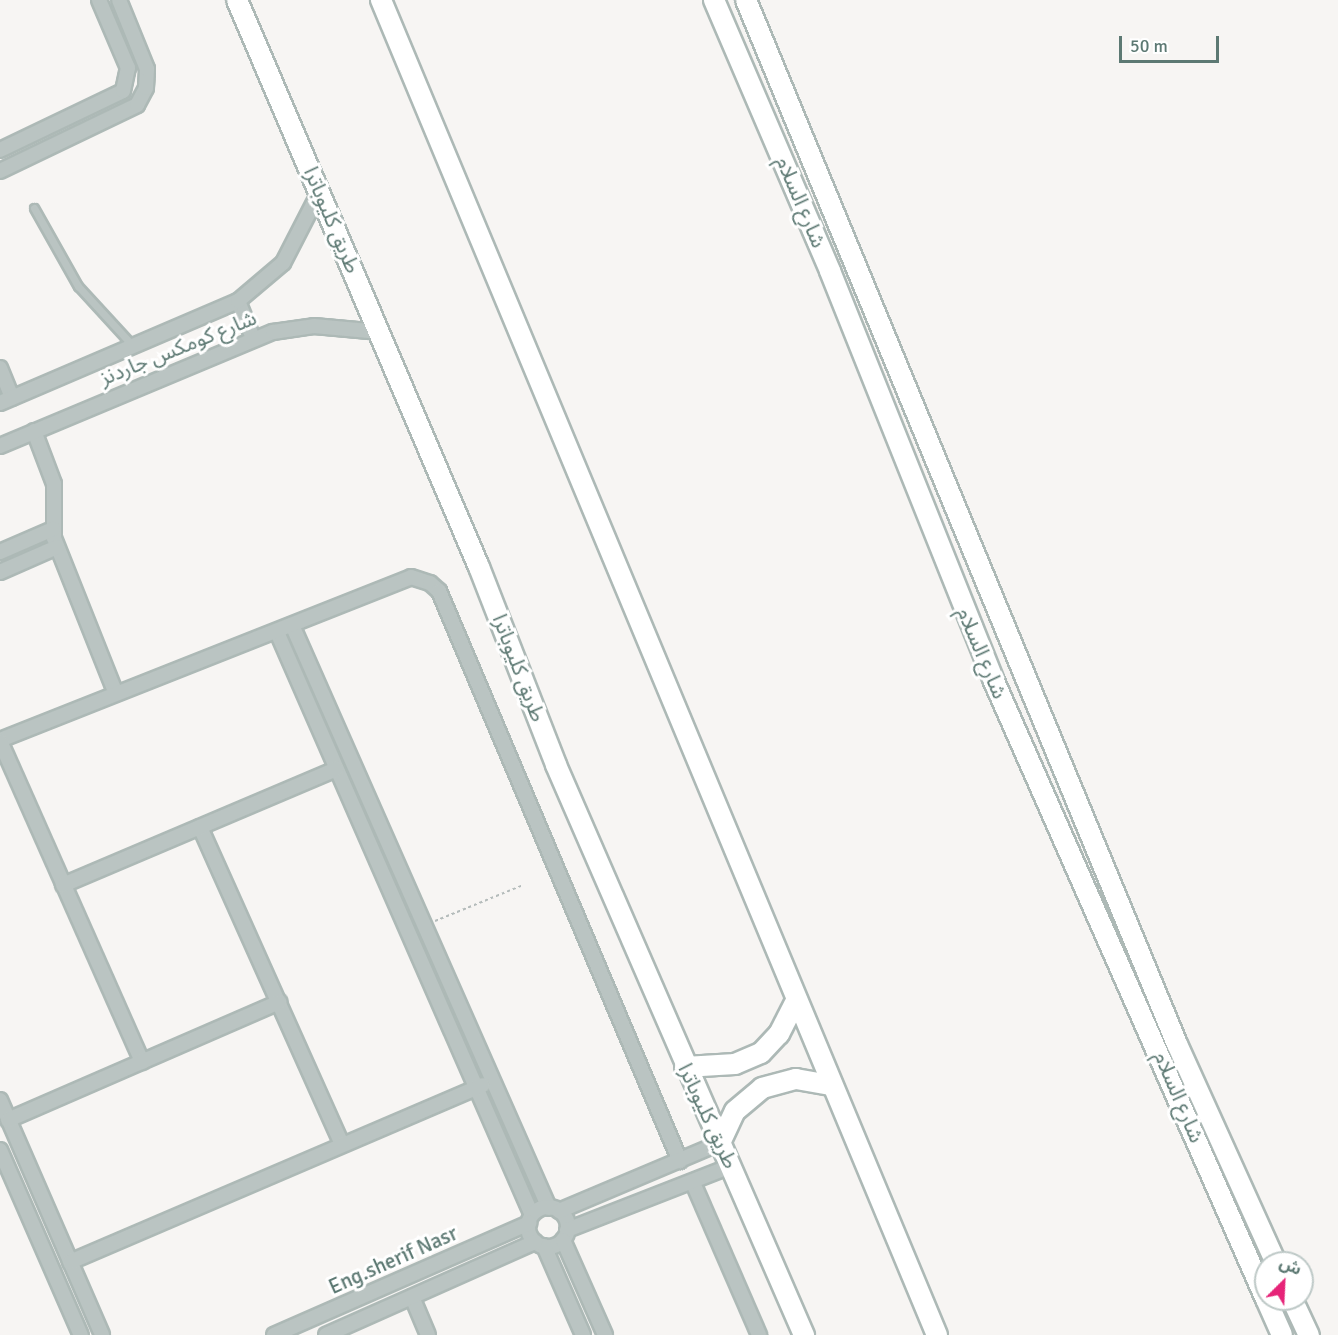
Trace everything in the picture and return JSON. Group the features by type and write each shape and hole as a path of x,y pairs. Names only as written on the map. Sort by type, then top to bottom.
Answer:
{"main road":[{"name":"طريق كليوباترا","path":"237,0 380,332 685,1067 731,1166 804,1335"},
{"path":"381,0 627,583 795,1002 937,1335"},
{"name":"شارع السلام","path":"714,0 830,271 993,679 1254,1272"},
{"name":"شارع السلام","path":"746,0 850,262 1177,1044 1271,1251"},
{"path":"830,271 850,262"},
{"path":"685,1067 735,1064 761,1053 779,1034 795,1002"},
{"path":"720,1143 735,1111 762,1088 796,1079 831,1085"},
{"name":"شارع السلام","path":"1271,1311 1282,1335"},
{"path":"1298,1311 1309,1335"}],"street":[{"path":"0,150 123,91 128,68 99,0"},
{"path":"0,171 137,105 146,88 147,69 119,0"},
{"name":"شارع كومكس جاردنز","path":"6,400 238,301 283,263 320,191"},
{"path":"238,301 253,338"},
{"name":"شارع كومكس جاردنز","path":"0,446 253,338 314,326 380,332"},
{"path":"0,368 6,400"},
{"path":"34,431 54,484 53,529 57,547 115,691"},
{"path":"0,552 53,529"},
{"path":"0,572 57,547"},
{"path":"142,1062 0,740 115,691 277,632 411,577 439,591 680,1161"},
{"path":"292,626 493,1081 554,1209 605,1335"},
{"path":"277,632 477,1088 539,1244 583,1335"},
{"path":"328,751 345,746"},
{"path":"63,885 336,769"},
{"path":"200,827 342,1145"},
{"path":"8,1120 279,1002"},
{"path":"70,1262 493,1081"},
{"path":"0,1100 102,1335"},
{"name":"Eng.sherif Nasr","path":"274,1335 530,1219 641,1179 720,1143"},
{"path":"0,1150 81,1335"},
{"path":"326,1335 649,1198 693,1183 731,1166"},
{"path":"641,1179 649,1198"},
{"path":"693,1183 759,1335"},
{"path":"412,1297 428,1335"}],"lane":[{"path":"34,208 78,286 133,346"}],"path":[{"path":"424,926 523,885"}]}
